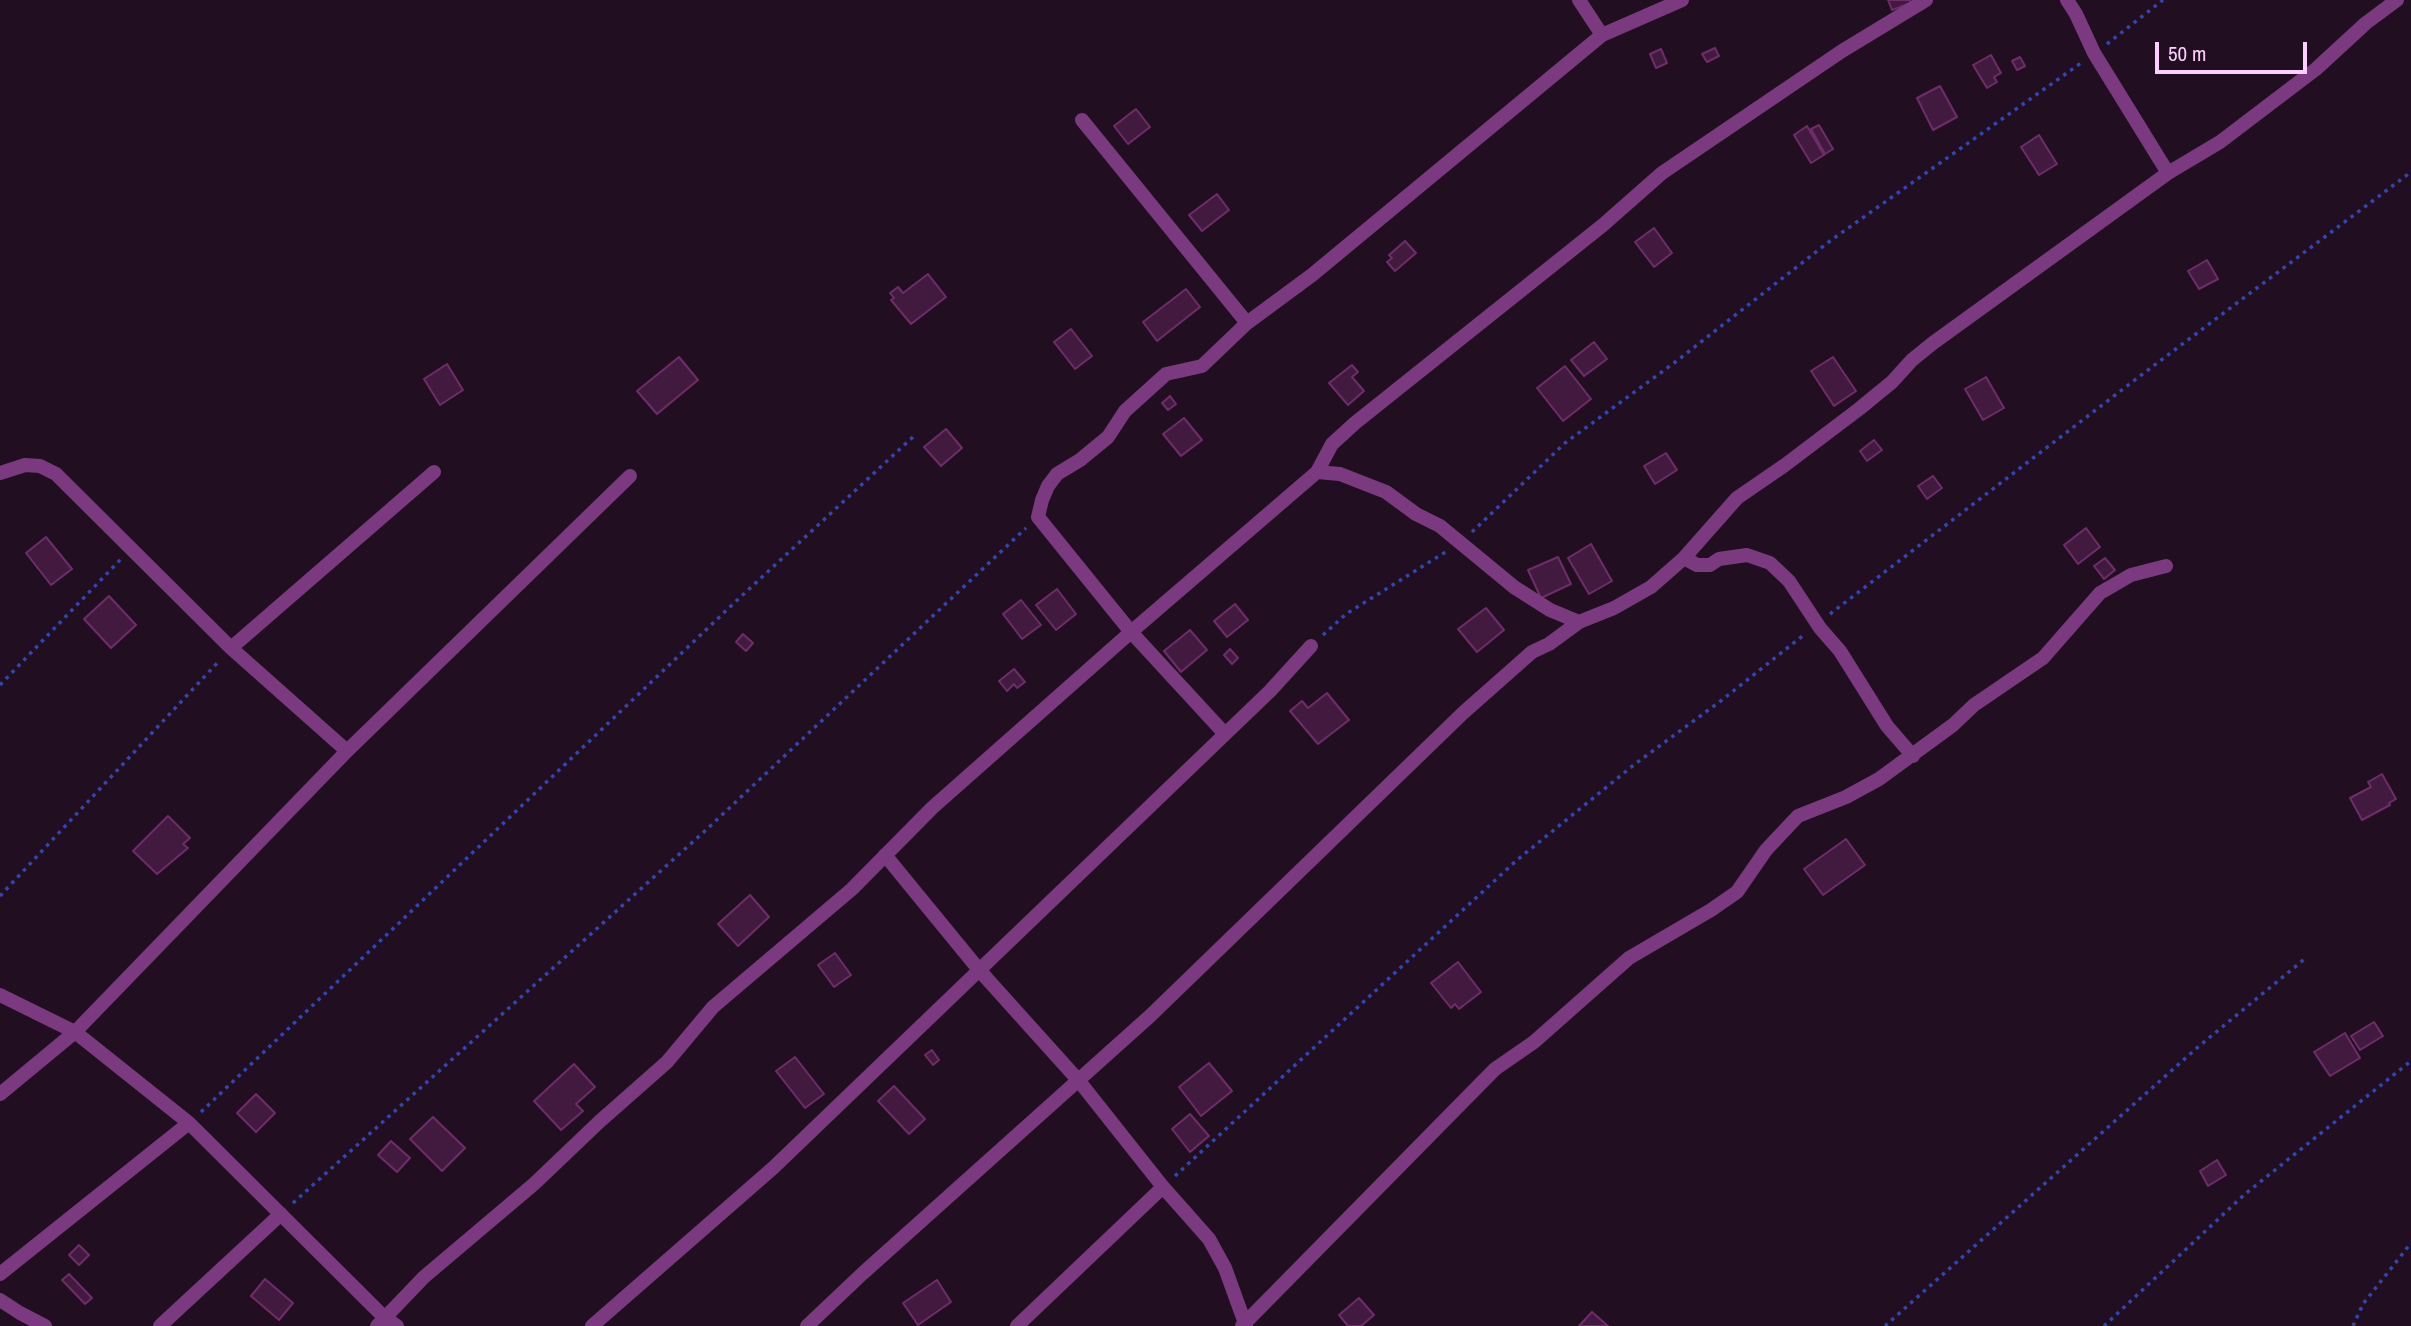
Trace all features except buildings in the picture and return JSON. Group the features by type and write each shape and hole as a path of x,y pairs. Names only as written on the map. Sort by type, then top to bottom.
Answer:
{"street":[{"path":"1579,0 1602,35"},
{"path":"1225,734 1131,632 1038,517 1042,500 1057,474 1080,460 1108,437 1125,411 1166,374 1202,366 1247,323 1312,275 1602,35 1682,0"},
{"path":"0,995 75,1032 189,1124 387,1323 424,1278 534,1184 667,1062 713,1007 852,889 933,808 1317,472 1332,444 1355,423 1603,225 1662,173 1842,51 1926,0"},
{"path":"2067,0 2076,13 2094,53 2168,173"},
{"path":"807,1326 1243,929 1462,713 1532,652 1549,644 1579,622 1614,608 1650,587 1684,558 1737,498 1850,417 1933,343 2168,173 2230,134 2316,69 2366,23 2397,0"},
{"path":"1082,120 1247,323"},
{"path":"0,473 25,465 40,466 56,474 232,648 347,751"},
{"path":"232,648 433,472"},
{"path":"1317,472 1340,474 1386,492 1416,514 1440,526 1514,587 1550,610 1579,622"},
{"path":"0,1094 75,1032 347,751 630,476"},
{"path":"1684,558 1697,565 1710,565 1718,559 1747,555 1770,563 1789,581 1817,624 1840,651 1887,726 1913,756"},
{"path":"885,855 980,971 1079,1081 1163,1187 1209,1239 1225,1268 1244,1325 1495,1069 1534,1042 1629,958 1737,892 1766,850 1798,816 1857,791 1913,756 1953,726 1974,705 2043,658 2100,593 2131,575 2166,566"},
{"path":"592,1326 772,1168 1270,691 1311,646"},
{"path":"0,1274 189,1124"},
{"path":"1017,1326 1163,1187"},
{"path":"160,1326 281,1214"},
{"path":"0,1300 20,1314 46,1326"}],"path":[{"path":"1311,646 1346,614 1460,543 1565,443 1674,363 1830,241 2094,53 2163,0"},
{"path":"1163,1187 1517,860 1615,780 2151,367 2411,172"},
{"path":"189,1124 723,613 914,436"},
{"path":"281,1214 706,830 1038,517"},
{"path":"0,685 132,547"},
{"path":"0,896 232,648"},
{"path":"1885,1326 2198,1047 2307,957"},
{"path":"2104,1326 2245,1195 2411,1061"},
{"path":"2353,1326 2363,1304 2411,1243"}]}
